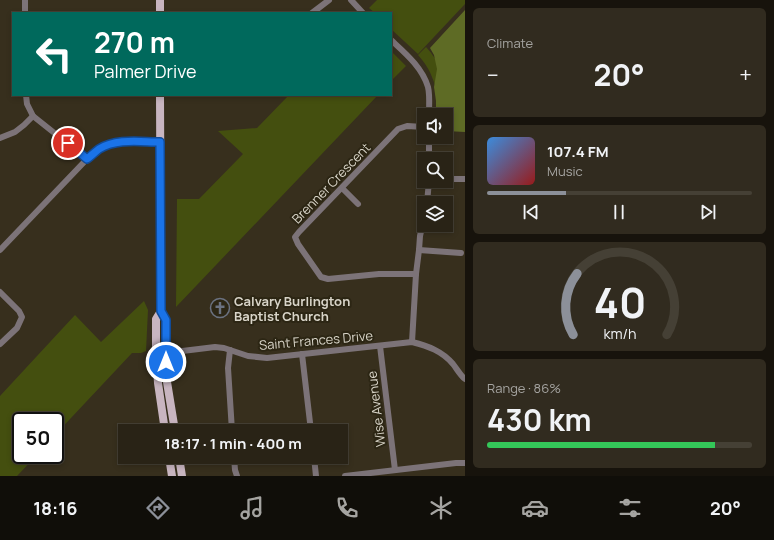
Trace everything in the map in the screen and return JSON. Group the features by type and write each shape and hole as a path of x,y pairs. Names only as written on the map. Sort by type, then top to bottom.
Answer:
{"main road":[{"path":"160,0 160,12"},
{"path":"160,96 161,311 166,320 167,382 174,424"},
{"path":"161,311 156,318 156,353 158,383 164,424"},
{"path":"170,464 172,476"},
{"path":"179,464 182,476"}],"street":[{"path":"25,0 25,12"},
{"path":"313,12 328,0"},
{"path":"351,0 361,12"},
{"path":"392,41 412,60 422,74 428,87 429,108"},
{"path":"26,96 27,104 33,116 87,159"},
{"path":"0,138 15,132 33,116"},
{"name":"Brenner Crescent","path":"416,274 379,274 328,279 321,277 298,244 295,237 398,130 407,126 417,127"},
{"path":"0,250 98,149 120,142 160,142"},
{"path":"453,179 465,179"},
{"path":"342,188 358,204"},
{"path":"412,342 416,274 421,232"},
{"path":"419,250 461,253"},
{"path":"0,292 19,311 22,317 17,328 0,344"},
{"name":"Saint Frances Drive","path":"156,353 215,347 224,348 259,358 412,342 426,345 440,352 452,363 465,379"},
{"name":"Wise Avenue","path":"380,346 395,470"},
{"path":"230,350 228,368 232,424"},
{"path":"302,354 310,424"},
{"path":"345,476 465,463"},
{"path":"235,464 237,476"},
{"path":"315,464 316,476"}],"green space":[{"path":"377,0 465,0 465,4 418,54 392,30 392,12 374,12 369,8"},
{"path":"465,10 465,132 453,131 453,108 436,108 434,87 437,69 434,55 430,48"},
{"path":"426,47 434,57 438,68 435,85 428,69 418,55"},
{"path":"392,52 406,66 392,80"},
{"path":"288,96 377,96 176,307 177,199 199,199 243,154 218,131 257,128"},
{"path":"144,301 148,310 146,351 141,353 132,353 64,425 64,412 12,412 12,464 28,464 17,476 0,476 0,396 75,315 101,342"}],"place":[{"name":"Calvary Burlington Baptist Church","path":"220,308"}],"route":[{"path":"68,143 87,159 98,149 113,143 160,142 161,311 166,320 166,362"}]}
